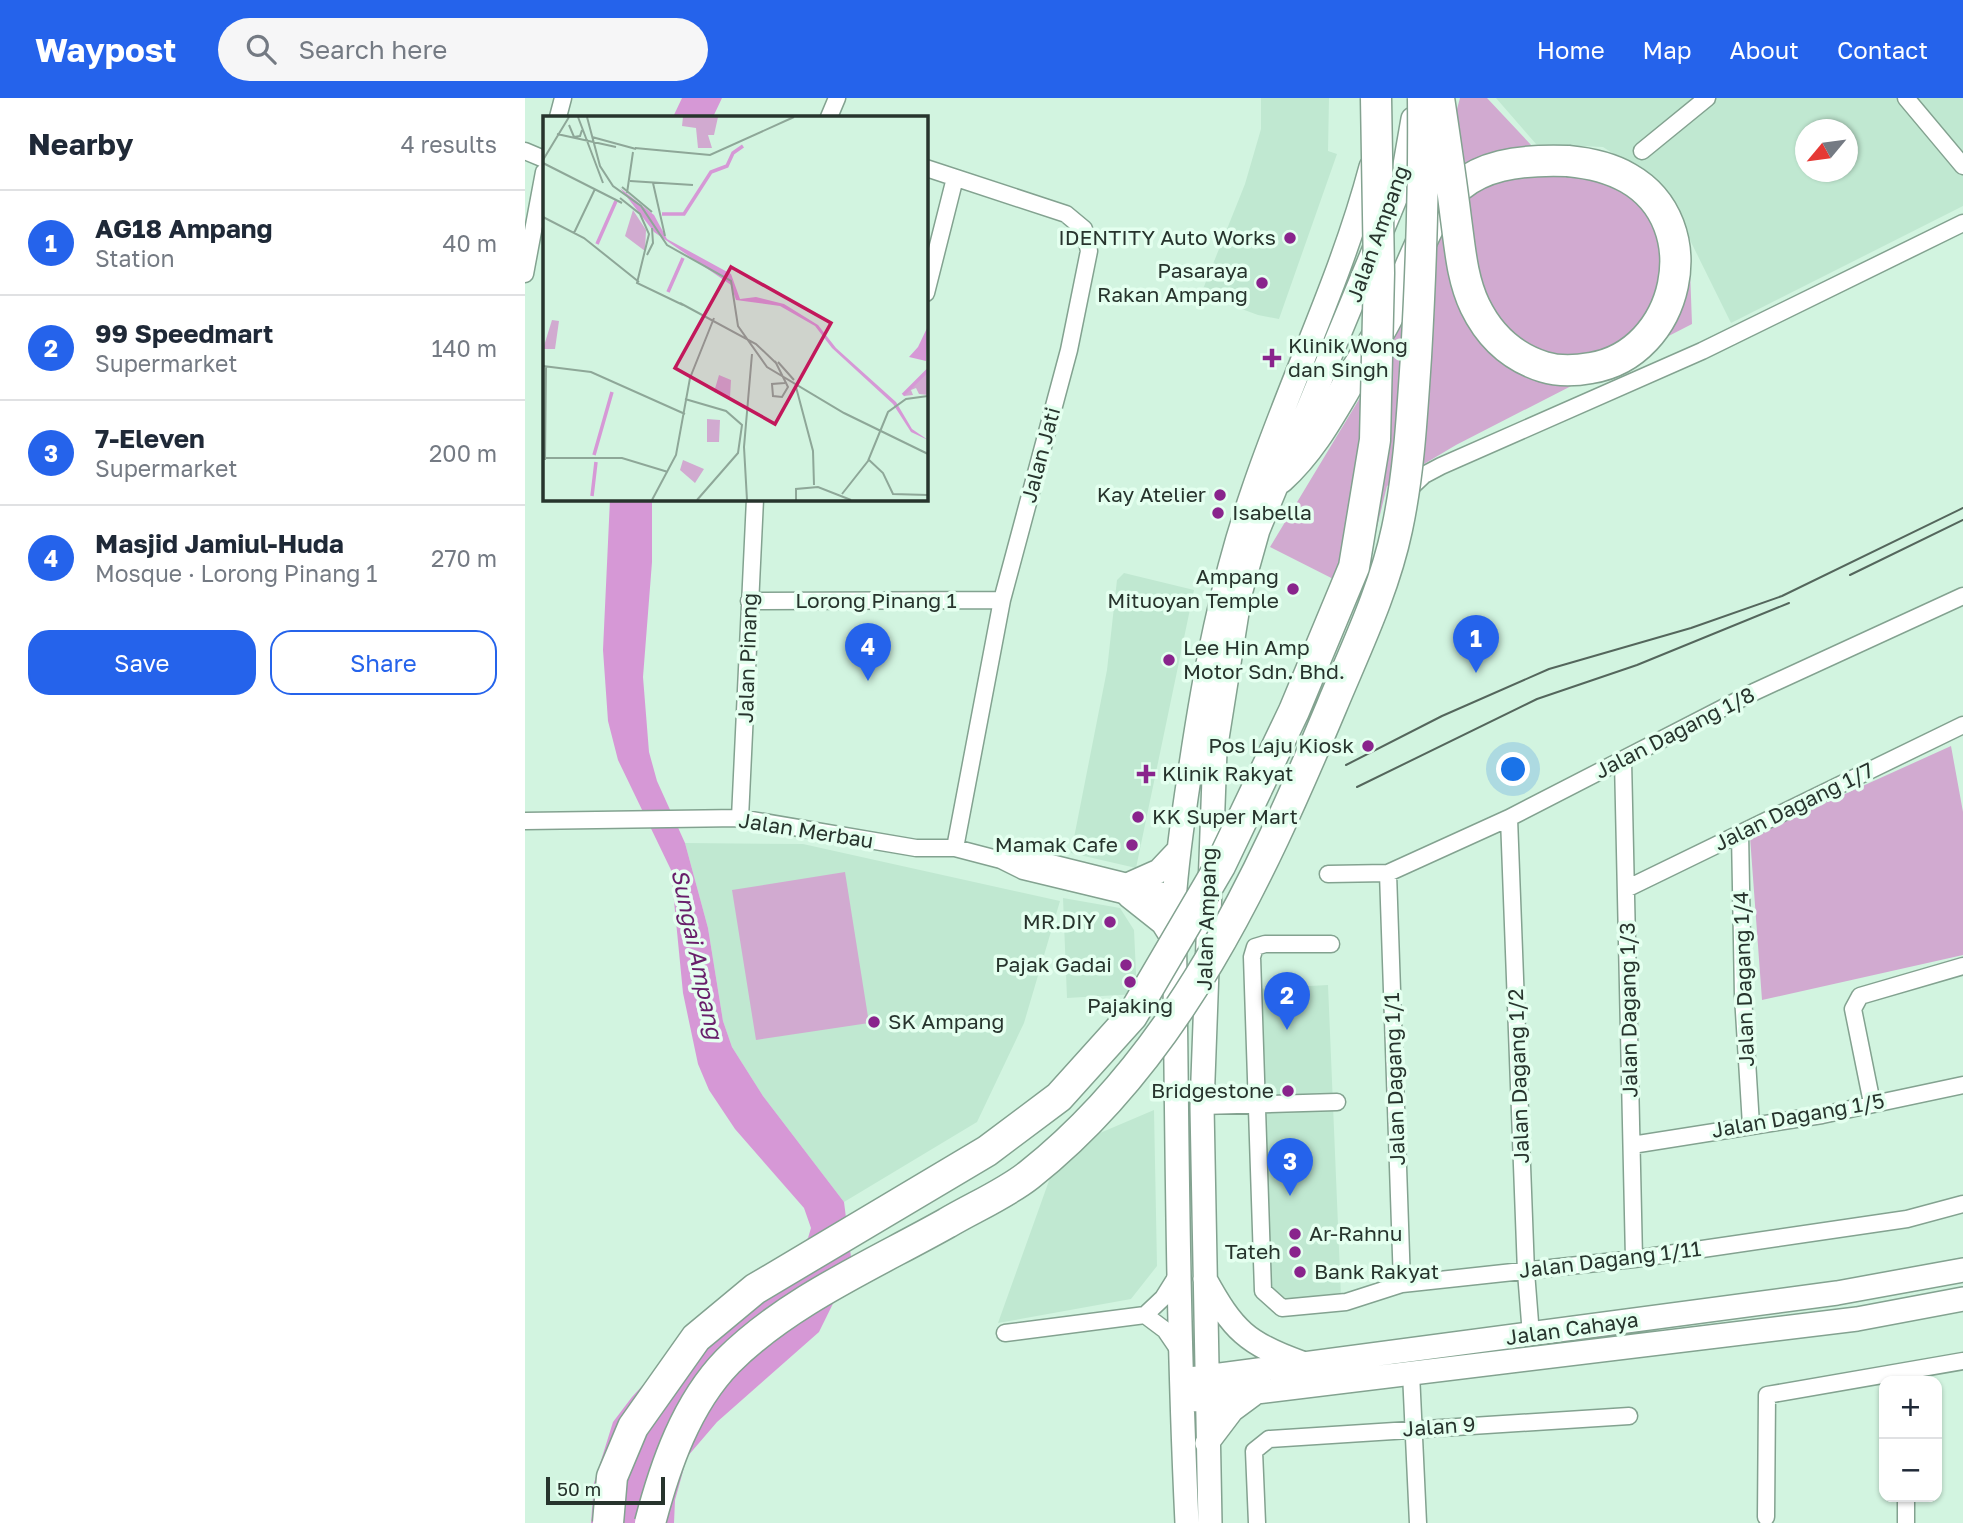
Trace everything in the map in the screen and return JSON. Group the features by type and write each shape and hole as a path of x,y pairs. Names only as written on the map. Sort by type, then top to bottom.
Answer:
{"highway":[{"path":"607,1523 612,1477 633,1427 696,1338 755,1289 987,1151 1059,1097 1132,1016 1220,866 1294,711 1354,568 1375,440 1379,272 1376,98"},
{"path":"1280,478 1305,455 1389,315 1411,260 1437,209 1464,182 1486,170 1543,160 1592,164 1622,175 1650,196 1665,217 1677,268 1672,294 1664,314 1644,341 1625,356 1602,366 1574,371 1552,370 1529,362 1503,346 1474,305 1464,276 1439,98"},
{"path":"650,1523 676,1441 726,1362 787,1313 1026,1178 1091,1120 1124,1085 1160,1040 1239,909 1313,750 1369,617 1397,533 1410,446 1420,296 1424,207 1418,111"}],"main road":[{"name":"Jalan Ampang","path":"1187,1523 1180,1352 1181,1268 1174,902 1177,852 1221,593 1253,490 1348,246 1385,111 1386,98"},
{"name":"Jalan Ampang","path":"1210,1523 1203,1277 1202,1106 1215,751 1240,594 1258,530 1402,182 1418,111 1413,98"},
{"path":"1418,111 1433,98"},
{"path":"1175,942 1163,923 1130,890 1159,871 1177,852"},
{"path":"1203,1027 1188,984 1188,917 1174,902 1193,895 1209,874"},
{"name":"Jalan Cahaya","path":"1181,1391 1206,1388 1306,1364 1837,1293 1963,1270"},
{"path":"1203,1277 1220,1307 1253,1342 1306,1364"},
{"name":"Jalan Cahaya","path":"1206,1388 1255,1393 1857,1319 1963,1299"},
{"path":"1207,1443 1232,1410 1255,1393"}],"street":[{"path":"558,116 563,98"},
{"path":"829,116 837,98"},
{"path":"1642,151 1706,98"},
{"path":"1906,98 1963,166"},
{"path":"525,151 543,159"},
{"name":"Jalan Jati","path":"927,168 1066,214 1084,229 1089,251 1069,350 1002,600 955,848"},
{"path":"525,274 543,177"},
{"path":"927,289 955,178"},
{"path":"1342,663 1401,502 1410,486 1424,475 1702,351 1963,223"},
{"name":"Jalan Pinang","path":"732,819 746,737 749,601 755,500"},
{"name":"Jalan Dagang 1/8","path":"1388,873 1509,818 1754,692 1963,596"},
{"name":"Lorong Pinang 1","path":"749,601 1002,600"},
{"name":"Jalan Dagang 1/7","path":"1626,889 1963,726"},
{"name":"Jalan Dagang 1/3","path":"1623,760 1634,1259"},
{"name":"Jalan Dagang 1/2","path":"1509,818 1526,1272 1531,1335"},
{"name":"Jalan Merbau","path":"525,821 732,819 916,848 955,848 1001,860 1027,858 1130,890 1160,904 1174,902"},
{"name":"Jalan Dagang 1/4","path":"1740,833 1743,996 1751,1125"},
{"path":"1328,874 1388,873"},
{"name":"Jalan Dagang 1/1","path":"1388,873 1402,1284"},
{"path":"1256,1104 1251,985 1255,947 1265,944 1331,944"},
{"path":"1873,1103 1853,1009 1860,996 1963,966"},
{"name":"Jalan Dagang 1/5","path":"1632,1145 1963,1085"},
{"path":"1202,1106 1337,1102"},
{"name":"Jalan Dagang 1/11","path":"1256,1104 1263,1291 1282,1308 1346,1302 1402,1284 1634,1259 1907,1219 1963,1204"},
{"path":"1005,1333 1145,1315 1163,1298 1181,1268"},
{"path":"1145,1315 1174,1339 1180,1352"},
{"path":"1909,1376 1963,1361"},
{"path":"1411,1373 1418,1523"},
{"path":"1766,1517 1767,1395 1879,1380"},
{"name":"Jalan 9","path":"1257,1523 1254,1451 1269,1439 1629,1416"},
{"path":"1906,1502 1906,1523"}],"shaded area":[{"path":"1261,98 1329,98 1328,151 1337,154 1279,319 1258,315 1201,294 1245,184 1261,129"},
{"path":"1460,98 1487,98 1532,146 1608,158 1675,226 1690,270 1692,324 1456,445 1387,486 1361,593 1270,547 1393,343"},
{"path":"1496,98 1963,98 1963,206 1731,323 1689,238 1643,173 1603,147 1536,144"},
{"path":"1124,573 1194,590 1136,868 1071,853 1107,670 1117,580"},
{"path":"1951,746 1963,812 1963,955 1762,1000 1750,837"},
{"name":"SK Ampang","path":"685,843 803,844 1060,901 1024,1023 977,1122 844,1202 763,1096 732,1047 723,1021 708,928"},
{"path":"845,872 869,1023 756,1040 732,890"},
{"path":"1063,898 1120,908 1134,930 1137,994 1067,998"},
{"path":"1328,985 1341,1297 1284,1302 1269,1289 1256,989"},
{"path":"1154,1110 1157,1266 1131,1299 998,1323 1060,1150"}],"water":[{"path":"682,98 722,98 713,116 673,116"},
{"name":"Sungai Ampang","path":"610,500 652,500 652,562 643,677 649,752 657,781 685,843 708,928 723,1021 732,1047 763,1096 844,1202 852,1265 819,1332 717,1422 687,1457 675,1500 674,1523 591,1523 594,1483 613,1422 673,1352 799,1249 808,1238 811,1228 804,1208 735,1129 709,1090 698,1064 683,993 671,870 618,760 608,721 603,650"}],"tram line":[{"path":"1346,765 1442,716 1549,669 1691,628 1782,596 1963,508"},
{"path":"1850,575 1963,520"},
{"path":"1357,787 1537,699 1637,665 1789,603"}],"place":[{"name":"IDENTITY Auto Works","path":"1290,238"},
{"name":"Pasaraya Rakan Ampang","path":"1262,283"},
{"name":"Klinik Wong dan Singh","path":"1272,358"},
{"name":"Kay Atelier","path":"1220,495"},
{"name":"Isabella","path":"1218,513"},
{"name":"Ampang Mituoyan Temple","path":"1293,589"},
{"name":"Lee Hin Amp Motor Sdn. Bhd.","path":"1169,660"},
{"name":"AG18 Ampang","path":"1476,673"},
{"name":"Masjid Jamiul-Huda","path":"868,681"},
{"name":"Pos Laju Kiosk","path":"1368,746"},
{"name":"Klinik Rakyat","path":"1146,774"},
{"name":"KK Super Mart","path":"1138,817"},
{"name":"Mamak Cafe","path":"1132,845"},
{"name":"MR.DIY","path":"1110,922"},
{"name":"Pajak Gadai","path":"1126,965"},
{"name":"Pajaking","path":"1130,982"},
{"name":"SK Ampang","path":"874,1022"},
{"name":"99 Speedmart","path":"1287,1030"},
{"name":"Bridgestone","path":"1288,1091"},
{"name":"7-Eleven","path":"1290,1196"},
{"name":"Ar-Rahnu","path":"1295,1234"},
{"name":"Tateh","path":"1295,1252"},
{"name":"Bank Rakyat","path":"1300,1272"}]}
